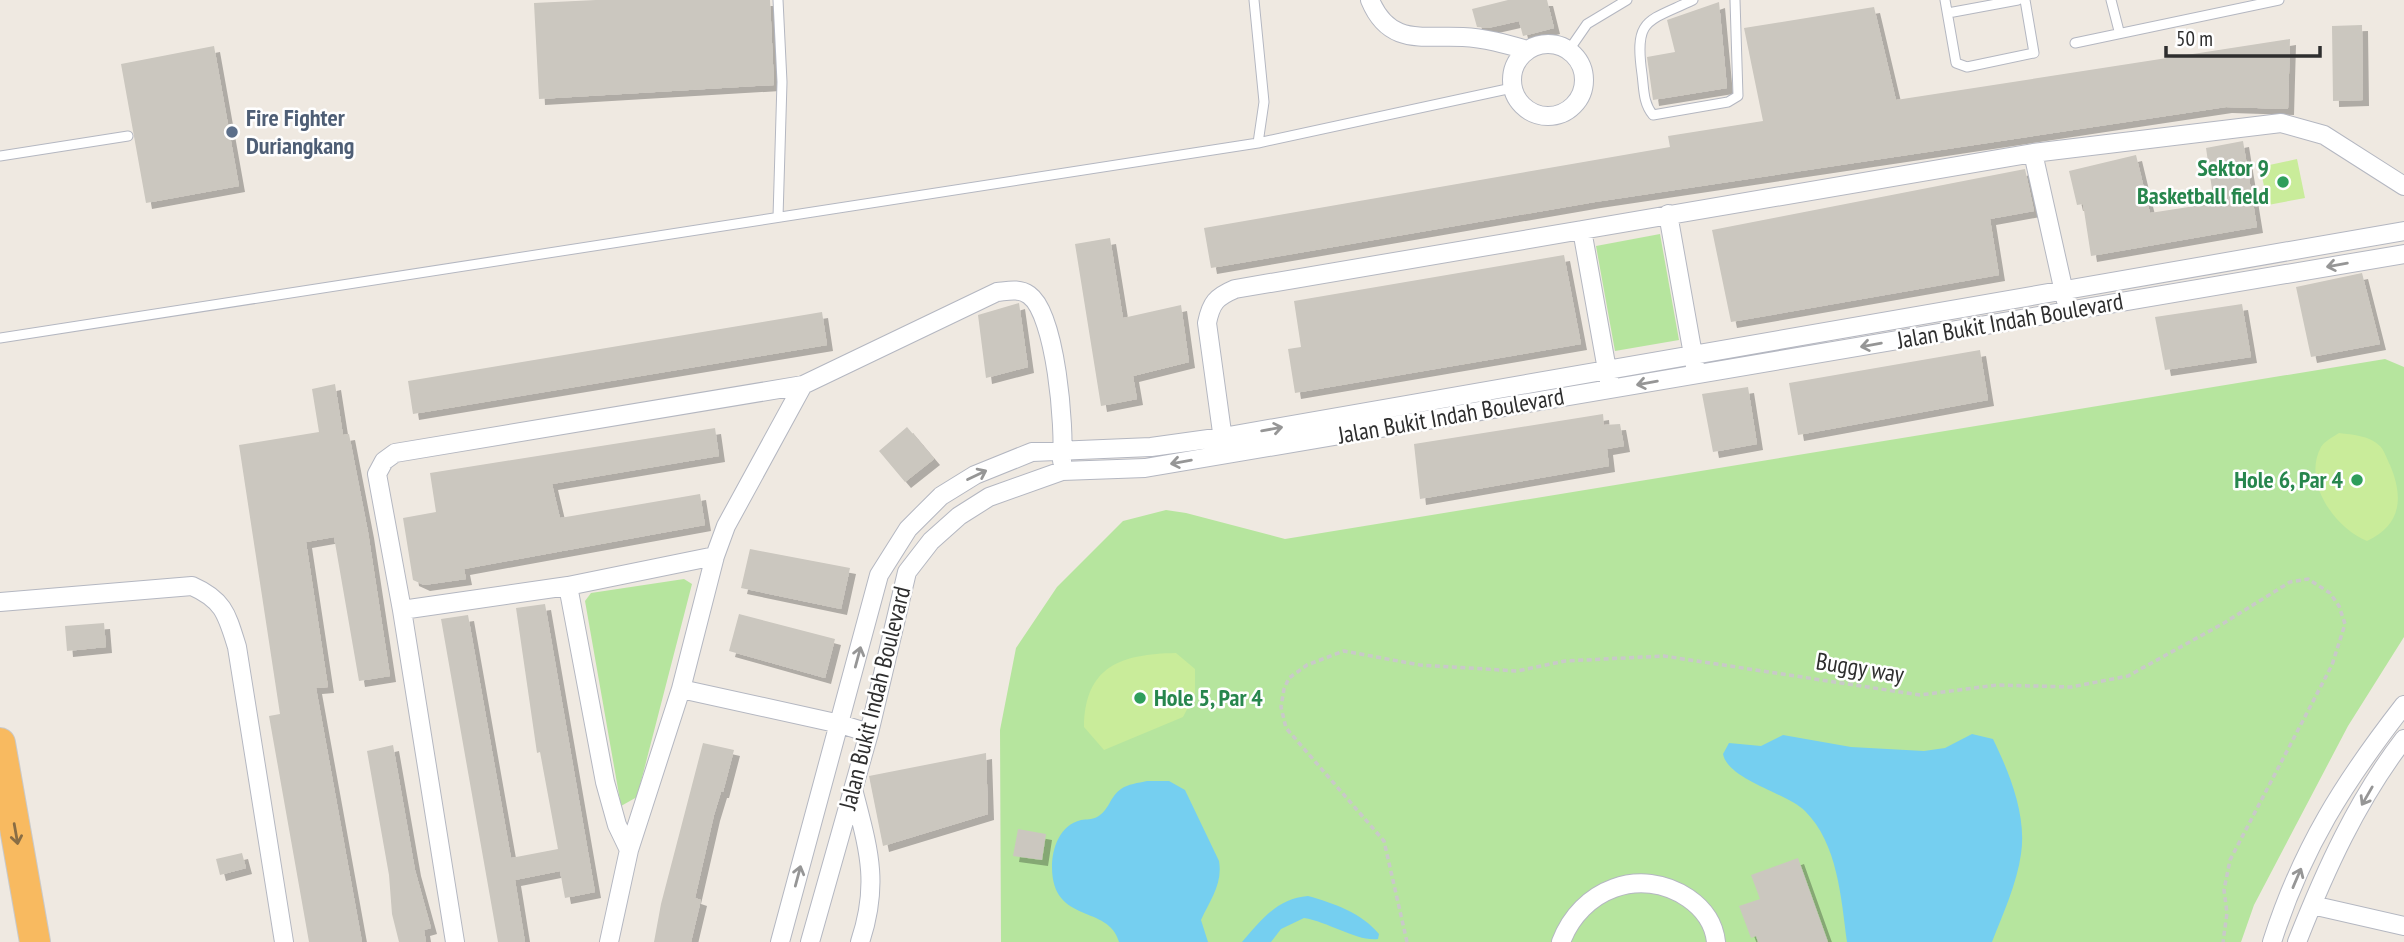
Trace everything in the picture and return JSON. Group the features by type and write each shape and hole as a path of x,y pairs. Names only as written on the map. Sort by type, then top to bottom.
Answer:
{"highway":[{"path":"0,743 35,942"}],"street":[{"path":"1370,0 1380,20 1401,35 1486,39 1527,50 1548,43 1569,50 1582,66 1585,77 1580,97 1567,111 1551,117 1532,113 1516,98 1512,88 1514,67 1527,50"},
{"path":"1224,446 1207,323 1211,306 1217,297 1235,289 2033,153 2281,123 2324,135 2404,186"},
{"path":"2033,153 2068,311"},
{"path":"1668,214 1695,365"},
{"path":"1582,230 1609,380"},
{"path":"780,942 879,575 908,529 941,495 975,475 1032,452 1224,446 1695,365 2064,292 2404,231"},
{"name":"Jalan Bukit Indah Boulevard","path":"1695,365 2068,311 2404,254"},
{"path":"455,942 402,610 377,474 384,461 395,453 803,385 997,292 1018,290 1036,302 1045,320 1058,388 1062,471"},
{"path":"609,942 629,850 681,689 715,556 726,526 803,385"},
{"name":"Jalan Bukit Indah Boulevard","path":"810,942 869,733 907,572 931,541 959,516 989,497 1062,471 1145,468 1224,446"},
{"path":"402,610 568,586 715,556"},
{"path":"0,602 192,586 212,595 227,614 237,646 285,942"},
{"path":"568,586 605,782 617,825 629,850"},
{"path":"681,689 840,724 869,733"},
{"path":"2272,942 2314,837 2340,791 2404,705"},
{"path":"2297,942 2339,844 2387,761 2404,739"},
{"path":"853,789 868,843 870,873 871,909 860,942"},
{"path":"1561,942 1574,915 1594,896 1620,885 1648,882 1675,889 1698,905 1714,927 1716,942"},
{"path":"2312,905 2404,926"}],"lane":[{"path":"778,0 782,82 778,217"},
{"path":"1254,0 1264,102 1258,143"},
{"path":"1569,50 1587,24 1627,0"},
{"path":"1693,0 1651,20 1637,42 1646,106 1653,115 1728,102 1738,96 1735,0"},
{"path":"1945,0 1956,63 1962,67 2034,54 2025,0"},
{"path":"1948,13 2018,0"},
{"path":"2111,0 2119,32"},
{"path":"2075,43 2279,0"},
{"path":"0,338 1258,143 1512,88"},
{"path":"0,156 128,136"}],"path":[{"name":"Buggy way","path":"1407,942 1384,841 1286,728 1281,707 1283,689 1289,678 1307,665 1344,651 1420,665 1517,671 1565,661 1664,656 1920,695 1997,685 2071,687 2128,676 2224,623 2290,582 2308,579 2330,593 2339,606 2344,624 2332,665 2230,860 2224,890 2227,913 2226,937 2223,942"}],"green space":[{"name":"Sektor 9 Basketball field","path":"2297,159 2305,198 2268,205 2260,167"},
{"path":"1660,234 1679,340 1615,351 1596,246"},
{"path":"2385,359 2404,367 2404,637 2348,726 2254,905 2241,942 1001,942 1000,730 1016,648 1057,587 1123,521 1166,510 1285,539"},
{"name":"Hole 6, Par 4","path":"2339,433 2365,438 2380,446 2394,477 2398,499 2393,519 2387,527 2367,541 2355,535 2333,515 2319,489 2316,461 2321,447"},
{"path":"684,579 692,584 637,797 621,806 585,601 591,593"},
{"name":"Hole 5, Par 4","path":"1176,653 1195,669 1195,694 1183,717 1104,750 1084,727 1086,706 1099,677 1123,661 1139,656"}],"water":[{"path":"1972,734 1993,739 2015,794 2021,824 2021,854 2016,876 1992,942 1847,942 1836,872 1825,839 1816,824 1797,804 1735,771 1723,754 1729,743 1761,746 1783,735 1851,747 1924,751 1945,748"},
{"path":"1147,781 1169,781 1185,790 1219,861 1217,885 1201,920 1208,942 1119,942 1113,930 1104,922 1071,906 1061,898 1054,885 1052,860 1063,832 1074,823 1093,819 1101,814 1114,795 1124,787"},
{"path":"1308,896 1356,915 1379,934 1378,939 1362,938 1304,918 1281,929 1271,942 1242,942 1271,911 1288,901"}],"building":[{"path":"596,0 770,0 774,85 539,99 534,3"},
{"path":"1508,0 1547,0 1554,28 1523,36 1519,21 1488,28 1477,27 1472,9"},
{"path":"1719,2 1727,88 1653,100 1647,57 1675,52 1667,20"},
{"path":"1874,7 1896,100 2290,39 2288,109 2226,107 1595,202 1211,268 1204,228 1670,147 1668,136 1763,121 1744,28"},
{"path":"2362,25 2363,100 2333,101 2332,26"},
{"path":"214,46 239,186 146,203 121,64"},
{"path":"2243,141 2257,227 2091,256 2083,204 2077,205 2069,171 2136,155 2150,213 2214,203 2206,148"},
{"path":"2025,169 2034,211 1990,219 1999,275 1731,322 1712,230"},
{"path":"1110,238 1123,318 1181,305 1189,362 1133,376 1137,399 1101,406 1075,244"},
{"path":"1564,255 1581,344 1295,393 1288,349 1301,347 1294,301"},
{"path":"2362,273 2380,344 2311,357 2296,287"},
{"path":"1019,303 1028,367 986,378 978,315"},
{"path":"2242,304 2251,357 2165,370 2155,317"},
{"path":"822,312 827,345 413,414 408,381"},
{"path":"1980,350 1988,400 1798,435 1789,383"},
{"path":"335,384 343,435 349,434 368,532 390,676 359,681 334,537 306,542 328,687 316,688 362,942 309,942 269,716 280,714 239,445 319,432 312,389"},
{"path":"1748,387 1757,444 1713,452 1702,394"},
{"path":"1603,414 1604,425 1620,424 1624,446 1607,449 1609,466 1420,499 1414,444"},
{"path":"907,427 934,459 905,482 879,451"},
{"path":"715,428 719,456 552,484 560,518 700,494 705,525 464,569 466,579 424,585 413,580 403,518 436,512 430,473"},
{"path":"750,549 850,568 841,609 741,588"},
{"path":"545,604 595,892 565,898 560,871 515,880 525,942 498,942 441,619 468,615 511,858 558,849 540,752 537,753 516,608"},
{"path":"739,614 835,639 825,678 729,651"},
{"path":"104,623 106,647 67,651 65,626"},
{"path":"703,743 734,750 714,815 695,898 701,900 691,942 654,942 661,904"},
{"path":"393,745 415,870 431,928 424,930 426,942 399,942 392,914 389,875 367,751"},
{"path":"986,753 988,814 883,846 869,776"},
{"path":"1018,829 1046,834 1042,860 1013,856"},
{"path":"242,853 246,868 220,875 216,859"},
{"path":"1798,858 1828,942 1758,942 1756,936 1751,938 1739,906 1760,899 1751,875"}],"place":[{"name":"Fire Fighter Duriangkang","path":"232,132"},
{"name":"Sektor 9 Basketball field","path":"2283,182"},
{"name":"Hole 6, Par 4","path":"2357,480"},
{"name":"Hole 5, Par 4","path":"1140,698"}]}
